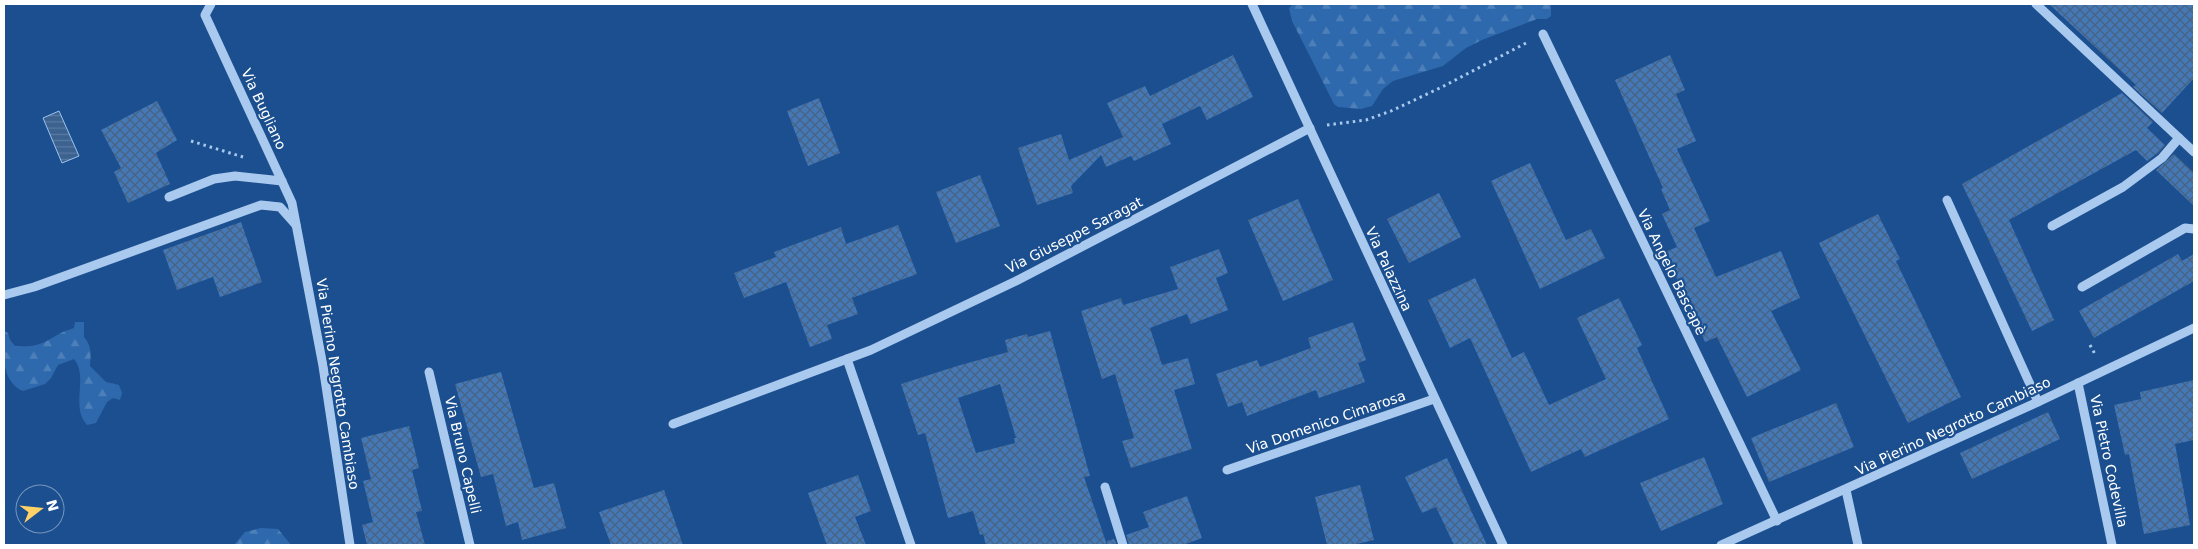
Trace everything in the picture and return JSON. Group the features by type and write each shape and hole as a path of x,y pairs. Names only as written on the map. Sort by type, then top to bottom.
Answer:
{"street":[{"name":"Via Bugliano","path":"211,4 206,15 292,203 298,227"},
{"name":"Via Palazzina","path":"1252,4 1503,545"},
{"path":"2036,4 2194,152"},
{"name":"Via Angelo Bascapè","path":"1543,34 1777,521"},
{"name":"Via Giuseppe Saragat","path":"673,424 847,360 1016,281 1310,128"},
{"path":"2052,226 2124,187 2162,158 2179,138"},
{"path":"169,197 214,179 235,176 282,181"},
{"path":"1947,200 2038,402"},
{"path":"4,295 34,287 261,205 280,207 298,227"},
{"name":"Via Pierino Negrotto Cambiaso","path":"298,227 323,366 350,545"},
{"path":"2082,287 2185,228 2194,229"},
{"name":"Via Pierino Negrotto Cambiaso","path":"1721,545 2038,402 2194,328"},
{"path":"847,360 912,545"},
{"name":"Via Bruno Capelli","path":"429,372 470,545"},
{"name":"Via Pietro Codevilla","path":"2078,382 2112,545"},
{"name":"Via Domenico Cimarosa","path":"1226,470 1434,399"},
{"path":"1105,487 1123,545"},
{"path":"1846,490 1858,545"}],"path":[{"path":"1310,128 1366,120 1390,111 1442,87 1543,34"},
{"path":"191,141 276,167"}],"green space":[{"path":"1293,4 1551,4 1551,16 1547,19 1537,19 1482,40 1466,48 1443,66 1393,81 1383,89 1372,106 1361,109 1338,107 1334,104 1292,21 1289,8"},
{"path":"75,322 84,322 84,337 88,344 91,358 90,366 106,382 119,385 122,393 120,400 113,398 107,402 96,423 87,425 80,409 80,374 74,359 58,365 51,378 45,384 23,391 10,380 4,357 4,331 8,333 10,340 15,346 34,346 74,328"},
{"path":"261,528 278,529 291,545 234,545 245,532"}],"shaded area":[{"path":"59,111 79,156 62,163 43,118"}],"building":[{"path":"2049,4 2194,4 2194,78 2162,113 2133,87 2136,85"},
{"path":"1233,55 1253,97 1207,120 1200,106 1162,124 1171,144 1134,161 1131,156 1106,167 1101,155 1071,186 1073,193 1037,205 1018,148 1061,134 1069,160 1123,137 1107,103 1145,86 1150,96"},
{"path":"1670,55 1685,90 1676,94 1696,141 1677,149 1710,221 1694,228 1716,277 1781,251 1800,298 1771,311 1801,370 1747,397 1717,337 1705,342 1665,252 1677,247 1662,214 1670,210 1661,189 1663,188 1615,80"},
{"path":"2122,93 2153,122 2147,128 2165,145 2158,153 2147,161 2136,150 2009,220 2054,320 2032,331 1962,184"},
{"path":"819,98 840,153 808,166 787,111"},
{"path":"157,101 177,140 156,153 170,184 128,203 114,172 121,168 101,130"},
{"path":"2174,154 2194,173 2194,206 2156,170"},
{"path":"1530,163 1566,240 1591,229 1605,258 1540,289 1491,181"},
{"path":"980,175 1000,226 956,243 936,192"},
{"path":"1439,193 1461,237 1409,263 1387,219"},
{"path":"1298,199 1333,280 1283,301 1248,220"},
{"path":"1878,214 1900,259 1896,261 1961,397 1908,423 1819,243"},
{"path":"241,222 262,282 220,297 213,277 177,290 163,250"},
{"path":"898,225 917,274 852,298 858,314 827,325 832,339 810,347 786,282 744,298 734,273 776,257 774,252 841,227 846,244"},
{"path":"1219,249 1228,273 1216,278 1228,310 1191,324 1187,314 1150,328 1162,365 1188,358 1195,384 1174,390 1192,449 1131,468 1122,441 1134,438 1115,374 1102,379 1081,311 1121,298 1123,305 1178,289 1170,267"},
{"path":"2178,254 2182,261 2194,254 2194,281 2094,338 2079,311"},
{"path":"1475,278 1512,358 1524,352 1549,405 1606,379 1577,318 1619,298 1642,345 1637,348 1669,419 1585,457 1581,449 1531,472 1470,338 1450,348 1428,300"},
{"path":"1353,322 1366,360 1358,363 1365,382 1319,398 1316,390 1247,416 1242,402 1228,407 1216,374 1257,360 1260,367 1311,348 1308,338"},
{"path":"1050,331 1090,476 1084,477 1107,545 986,545 983,534 980,535 973,511 948,518 925,433 918,435 901,384 1008,352 1005,340 1027,334 1028,337","holes":["1000,384 1016,438 1014,438 1015,443 976,453 958,398"]},
{"path":"501,372 534,488 554,483 566,528 522,540 518,522 506,526 493,474 481,477 455,384"},
{"path":"2194,380 2194,440 2175,444 2190,525 2144,534 2129,454 2125,455 2114,405 2141,399 2140,392"},
{"path":"1836,403 1854,447 1769,482 1751,438"},
{"path":"2048,412 2060,439 1972,479 1960,453"},
{"path":"409,426 419,468 412,470 422,511 416,512 425,545 367,545 362,525 373,522 363,481 371,479 361,438"},
{"path":"1704,457 1723,504 1661,531 1640,483"},
{"path":"1447,458 1487,545 1454,545 1436,507 1422,513 1405,477"},
{"path":"858,475 871,511 855,517 866,545 827,545 808,493"},
{"path":"1360,485 1374,540 1352,545 1327,545 1315,497"},
{"path":"664,490 683,545 611,545 599,512"},
{"path":"1187,496 1202,538 1183,545 1129,545 1126,535 1149,527 1143,512"},
{"path":"1114,539 1117,545 1107,545 1107,541"}]}
